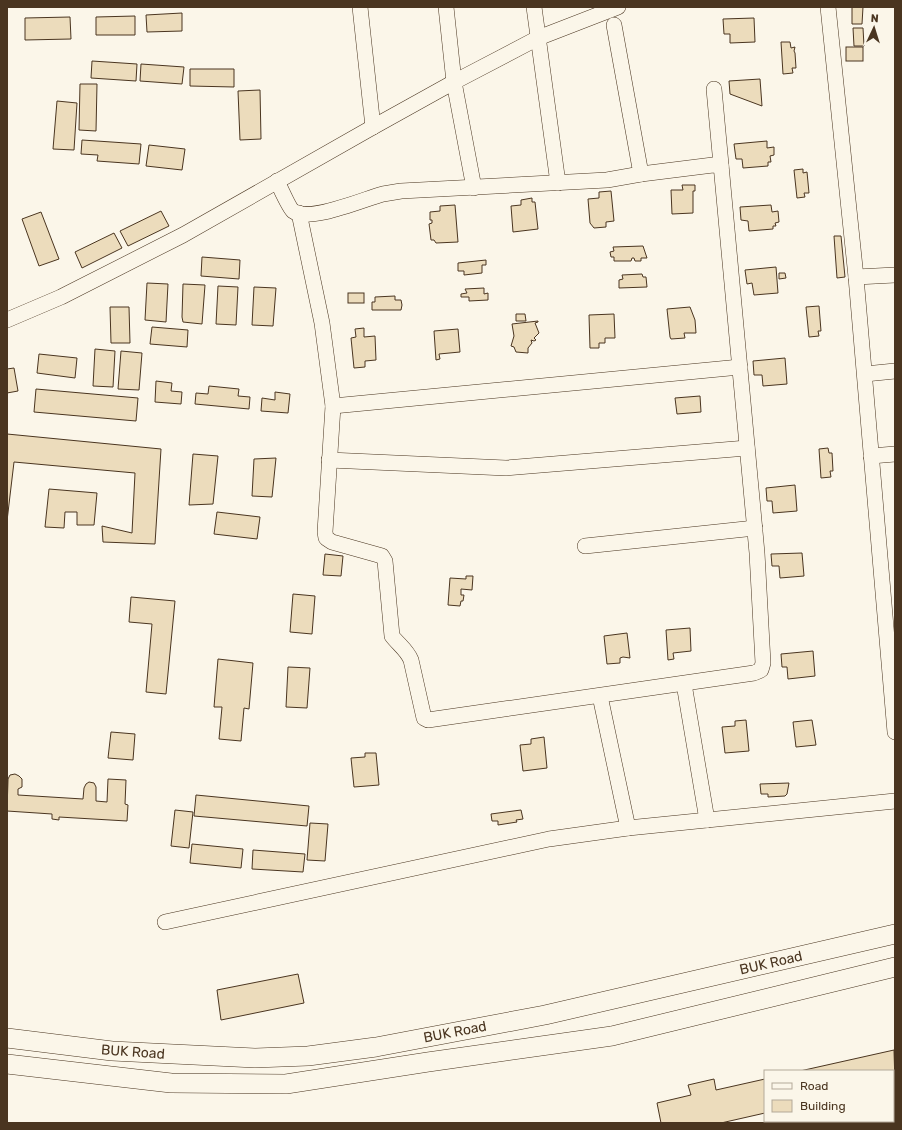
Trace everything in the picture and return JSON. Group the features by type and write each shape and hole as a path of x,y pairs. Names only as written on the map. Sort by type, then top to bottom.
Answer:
{"main road":[{"name":"BUK Road","path":"7,1038 112,1051 255,1058 308,1056 376,1047 544,1015 895,934"},
{"name":"BUK Road","path":"7,1064 171,1083 286,1084 612,1036 895,966"}],"street":[{"path":"360,7 373,127"},
{"path":"446,7 454,82 474,188"},
{"path":"534,7 558,183"},
{"path":"7,320 61,298 176,239 454,82 538,38 618,7"},
{"path":"828,7 856,277 895,726"},
{"path":"614,25 641,174"},
{"path":"299,213 322,323 333,406 324,532 326,538 332,542 382,556 385,561 392,636 408,654 411,660 424,718 428,720 754,673 761,670 763,663 755,528 714,89"},
{"path":"277,181 292,210 299,213 318,213 382,194 401,191 607,180 713,165 721,166"},
{"path":"856,277 895,275"},
{"path":"333,406 740,367"},
{"path":"865,374 895,371"},
{"path":"329,460 506,468 747,448"},
{"path":"871,456 895,454"},
{"path":"585,546 755,528"},
{"path":"684,684 707,820"},
{"path":"600,696 628,828"},
{"path":"165,922 549,838 628,828 895,801"}],"building":[{"path":"852,7 863,7 862,24 852,24"},
{"path":"182,13 182,31 147,32 146,15"},
{"path":"135,16 135,35 96,35 96,17"},
{"path":"70,17 71,39 25,40 25,18"},
{"path":"754,18 755,42 730,43 730,34 724,34 723,19"},
{"path":"853,28 863,28 864,46 854,46"},
{"path":"781,42 790,42 791,48 795,47 796,68 792,68 793,73 783,74"},
{"path":"846,47 863,47 863,61 846,61"},
{"path":"92,61 137,64 136,81 91,78"},
{"path":"141,64 184,67 182,84 140,81"},
{"path":"190,69 234,69 234,87 190,86"},
{"path":"760,79 762,106 730,94 729,81"},
{"path":"80,84 97,84 96,131 79,130"},
{"path":"260,90 261,139 240,140 238,91"},
{"path":"57,101 77,103 74,150 53,149"},
{"path":"82,140 141,144 139,164 97,161 98,155 81,154"},
{"path":"767,141 767,148 774,147 774,155 770,156 771,162 768,162 768,166 743,168 742,159 736,159 734,144"},
{"path":"149,145 185,149 182,170 146,166"},
{"path":"803,169 803,173 807,172 809,193 804,193 805,197 797,198 794,170"},
{"path":"682,185 695,185 695,191 693,191 693,213 672,214 671,190 683,190"},
{"path":"611,191 614,221 606,222 606,227 594,228 590,223 588,199 599,198 599,192"},
{"path":"532,198 532,202 535,202 538,229 513,232 511,206 521,205 521,200"},
{"path":"455,205 458,242 436,243 434,240 431,240 429,224 432,223 432,220 430,220 430,212 440,211 440,206"},
{"path":"771,205 772,212 778,211 779,222 775,223 776,226 773,226 773,229 749,231 748,221 741,220 740,207"},
{"path":"161,211 169,226 128,246 120,231"},
{"path":"41,212 59,259 39,266 22,219"},
{"path":"114,233 122,248 82,268 75,252"},
{"path":"834,236 841,236 845,277 837,278"},
{"path":"643,246 647,258 641,258 641,261 635,261 634,258 632,258 631,261 614,261 614,257 611,257 610,252 614,251 613,247"},
{"path":"202,257 240,260 239,279 201,276"},
{"path":"486,260 486,265 482,265 482,273 464,275 464,271 458,271 458,263"},
{"path":"776,267 778,293 754,295 752,283 747,284 745,270"},
{"path":"779,273 785,273 786,278 779,279"},
{"path":"642,274 643,277 646,277 647,287 619,288 619,280 623,279 622,275"},
{"path":"147,283 168,284 166,322 145,320"},
{"path":"183,284 205,285 202,324 183,322"},
{"path":"218,286 238,287 236,325 216,324"},
{"path":"254,287 276,288 273,326 252,325"},
{"path":"484,288 484,294 488,293 488,300 469,301 469,297 461,297 461,294 467,293 465,289"},
{"path":"348,293 364,293 364,303 348,303"},
{"path":"395,296 395,300 401,300 401,310 372,310 372,302 375,302 375,297"},
{"path":"819,306 821,331 818,331 819,336 809,337 806,307"},
{"path":"110,307 129,307 130,343 111,343"},
{"path":"690,307 695,320 696,333 684,333 685,338 671,339 667,309"},
{"path":"516,314 525,314 526,321 516,321"},
{"path":"614,314 615,338 605,338 605,343 599,343 599,348 590,348 589,315"},
{"path":"538,321 535,323 539,333 534,338 536,340 531,340 532,343 528,348 528,353 516,352 514,347 511,346 514,336 512,324"},
{"path":"152,327 188,330 187,347 150,344"},
{"path":"364,328 364,337 375,336 376,360 365,361 365,367 354,368 351,338 356,337 355,329"},
{"path":"458,329 460,352 439,354 440,359 436,360 434,331"},
{"path":"95,349 115,351 113,387 93,386"},
{"path":"121,351 142,353 139,390 118,389"},
{"path":"39,354 77,358 75,378 37,373"},
{"path":"785,358 787,384 763,386 762,375 754,375 753,361"},
{"path":"14,368 18,391 7,393 7,369"},
{"path":"156,381 172,383 171,391 182,392 181,404 155,402"},
{"path":"209,386 239,389 238,396 250,397 249,409 195,404 196,393 208,394"},
{"path":"36,389 138,398 136,421 34,412"},
{"path":"275,392 290,394 288,413 261,411 262,398 275,400"},
{"path":"700,396 701,412 677,414 675,398"},
{"path":"7,434 161,449 155,544 103,542 102,526 132,533 135,473 14,462 7,521"},
{"path":"828,448 829,453 832,453 833,471 830,471 831,477 821,478 819,449"},
{"path":"193,454 218,456 213,504 189,505"},
{"path":"276,458 272,497 252,496 254,459"},
{"path":"795,485 797,511 773,513 772,501 767,501 766,488"},
{"path":"49,489 97,493 94,525 77,525 77,512 65,512 64,528 45,527"},
{"path":"217,512 260,517 257,539 214,534"},
{"path":"802,553 804,576 780,578 779,566 772,566 771,554"},
{"path":"325,554 343,556 341,576 323,575"},
{"path":"466,576 473,576 472,590 461,589 461,595 464,595 460,606 448,605 450,578 466,579"},
{"path":"293,594 315,596 312,634 290,632"},
{"path":"131,597 175,601 166,694 146,692 152,624 129,622"},
{"path":"690,628 691,651 673,653 674,659 668,660 666,630"},
{"path":"627,633 630,658 623,657 620,658 620,663 607,664 604,636"},
{"path":"813,651 815,676 788,679 787,667 782,667 781,654"},
{"path":"218,659 253,663 249,709 244,708 241,741 219,739 222,707 214,707"},
{"path":"288,667 310,668 307,708 286,707"},
{"path":"746,720 749,751 725,753 722,727 735,726 735,721"},
{"path":"812,720 816,745 796,747 793,722"},
{"path":"111,732 135,734 133,760 108,758"},
{"path":"544,737 547,768 523,771 520,745 531,744 531,739"},
{"path":"365,753 376,753 379,785 354,787 351,758 365,757"},
{"path":"15,774 22,779 22,787 18,789 18,795 83,799 84,788 89,782 94,783 96,787 96,801 107,802 108,779 126,780 125,804 128,805 127,821 59,817 59,820 52,819 52,814 7,811 8,779 10,775"},
{"path":"789,783 787,794 785,796 768,797 768,794 761,794 760,784"},
{"path":"196,795 309,806 307,826 194,816"},
{"path":"175,810 193,812 189,848 171,846"},
{"path":"521,810 523,819 516,820 517,822 498,825 498,821 492,821 491,814"},
{"path":"310,823 328,824 325,861 307,860"},
{"path":"192,844 243,849 241,868 190,863"},
{"path":"253,850 305,854 303,872 252,869"},
{"path":"298,974 304,1003 221,1020 217,990"},
{"path":"894,1050 895,1084 894,1070 804,1070"},
{"path":"714,1079 716,1090 764,1079 764,1113 721,1123 661,1123 657,1103 691,1095 688,1085"},
{"path":"826,1122 826,1123 795,1123"}]}
